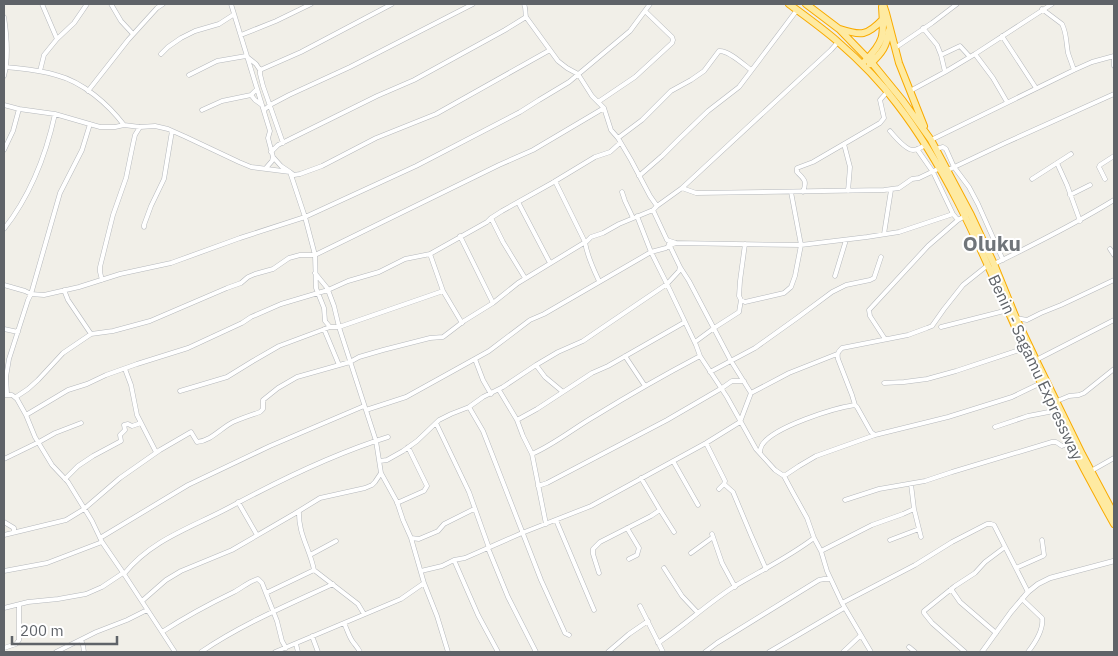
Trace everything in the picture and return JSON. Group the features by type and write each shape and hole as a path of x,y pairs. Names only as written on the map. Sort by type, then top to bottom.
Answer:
{"highway":[{"name":"Benin - Sagamu Expressway","path":"790,4 838,42 864,66 897,104 940,168 961,218 973,231 991,265 1008,310 1027,348 1054,411 1114,524"},
{"path":"806,4 839,29 870,61 903,101 951,169 991,265 1022,331 1027,348 1036,360 1056,401 1079,455 1091,471 1114,514"},
{"path":"870,61 882,38 884,27 882,4"},
{"path":"882,4 899,63 929,137"},
{"path":"839,29 863,34 871,30 883,19"},
{"path":"864,66 883,50 888,37 889,26"}],"street":[{"path":"42,4 57,39"},
{"path":"40,71 44,55 74,23 87,4"},
{"path":"110,4 121,21 133,34"},
{"path":"88,91 113,57 157,8 163,4"},
{"path":"231,4 270,131 268,138 271,152 281,166 294,175 322,166 376,138 436,114 550,50"},
{"path":"241,35 311,4"},
{"path":"260,70 301,52 392,4"},
{"path":"263,108 350,67 473,4"},
{"path":"4,285 31,294 44,295 120,274 171,263 305,217 453,148 520,112 569,82 630,31 650,4"},
{"path":"895,48 957,4"},
{"path":"910,91 972,56 1052,4"},
{"path":"526,5 526,17 558,61 578,74 592,96 604,108 611,130 618,138 657,206"},
{"path":"639,176 708,111 739,87 797,10"},
{"path":"1042,10 1062,24 1066,33 1068,53 1074,70"},
{"path":"598,102 635,77 672,43 672,37 645,11"},
{"path":"161,54 180,38 195,31 219,24 233,15"},
{"path":"4,17 7,36 4,76"},
{"path":"271,152 283,143 377,96 414,80 526,17"},
{"path":"923,28 937,45 945,72"},
{"path":"1002,36 1036,88"},
{"path":"4,535 66,520 84,509 120,478 156,452 191,432 197,442 202,441 232,423 260,412 264,406 263,400 290,380 430,338 443,337 493,303 518,283 591,237 603,234 653,210 682,188 838,42"},
{"path":"941,55 960,46 993,78 1007,102"},
{"path":"618,138 642,120 670,91 691,80 704,70 719,51 728,53 751,70"},
{"path":"188,75 217,61 246,56 260,70 263,86 283,143"},
{"path":"929,137 1092,62 1114,56 1114,66"},
{"path":"6,67 40,71 64,77 88,91 110,109 124,125"},
{"path":"202,110 222,101 251,95 257,89"},
{"path":"803,192 806,182 797,172 797,168 813,162 880,123 884,118 879,103 887,92"},
{"path":"1003,260 978,204 964,180 951,169 1114,94"},
{"path":"251,95 263,108"},
{"path":"4,106 19,110 55,114 100,127 124,125 155,126 172,131 239,162 251,166 290,172"},
{"path":"16,397 38,380 63,353 91,334 128,328 150,321 241,283 255,274 273,269 289,258 300,255 315,255 533,150 604,108"},
{"path":"4,150 13,131 19,110"},
{"path":"4,229 28,193 48,142 55,114"},
{"path":"90,124 82,150 60,193 31,294 6,366 5,395 16,397 52,465 68,482 92,521 101,540 175,652"},
{"path":"102,280 100,266 113,215 126,178 135,135 140,127"},
{"path":"144,227 151,206 164,179 172,131"},
{"path":"890,131 899,141 912,150 925,145"},
{"path":"26,415 68,390 106,375 188,348 281,304 379,272 405,260 430,254 594,157 610,152 620,143"},
{"path":"844,144 850,166 848,191"},
{"path":"886,339 870,316 869,310 928,246 961,218 953,214 933,172 917,149"},
{"path":"1032,179 1071,154"},
{"path":"1105,180 1099,167 1114,156"},
{"path":"266,168 273,157"},
{"path":"1057,163 1080,221"},
{"path":"682,188 696,193 891,190 940,168"},
{"path":"290,172 315,255 316,288 330,327"},
{"path":"555,181 584,242 599,281"},
{"path":"1070,195 1090,185"},
{"path":"884,234 891,190"},
{"path":"622,192 700,356 722,388 756,449 775,470 784,476 807,518 826,571 844,608 871,652"},
{"path":"741,300 745,302 784,293 791,286 795,276 801,245 791,192"},
{"path":"421,571 465,558 591,506 706,443 740,422 751,393 789,373 837,354 842,348 908,334 932,326 963,285 991,265 1027,249 1080,221 1114,200"},
{"path":"518,202 550,264"},
{"path":"653,210 680,267 731,361 751,393"},
{"path":"667,240 676,243 801,245 899,232 953,214"},
{"path":"491,218 503,242 526,278"},
{"path":"460,236 493,303"},
{"path":"835,276 846,240"},
{"path":"4,571 47,563 101,540 188,485 270,446 365,408 406,397 489,351 530,320 544,314 650,252 676,243"},
{"path":"695,342 739,312 741,300 739,289 745,244"},
{"path":"1110,249 1114,255"},
{"path":"430,254 443,291 462,323"},
{"path":"710,372 755,348 832,292 846,285 874,278 881,257"},
{"path":"380,461 387,460 408,447 436,423 451,414 469,407 558,352 583,341 667,284 679,271 680,267"},
{"path":"316,273 328,290 334,306 376,441 381,473 397,503 411,538 424,583 448,652"},
{"path":"316,288 320,278"},
{"path":"1022,331 1027,320 1034,316 1114,280"},
{"path":"64,290 68,300 91,334"},
{"path":"180,391 227,378 279,346 324,329 339,327 443,291"},
{"path":"941,327 1008,310"},
{"path":"1016,318 1027,320"},
{"path":"1036,360 1114,320"},
{"path":"517,420 592,373 608,366 685,322"},
{"path":"4,329 18,332"},
{"path":"324,329 339,365"},
{"path":"884,383 927,379 1027,348"},
{"path":"837,354 855,405 871,432 875,435"},
{"path":"625,356 645,386"},
{"path":"532,454 645,386 700,356"},
{"path":"475,359 491,394"},
{"path":"536,365 545,377 563,392"},
{"path":"125,369 138,415 156,452"},
{"path":"1056,401 1084,393 1114,369"},
{"path":"538,486 603,455 732,381 744,381"},
{"path":"784,476 816,456 875,435 948,417 1012,397 1041,383"},
{"path":"499,390 517,420 532,454 546,524"},
{"path":"760,452 762,444 787,426 826,412 855,405"},
{"path":"469,407 483,431 540,580 565,633 569,635"},
{"path":"995,427 1028,416 1054,411"},
{"path":"4,459 55,433 81,423"},
{"path":"65,478 93,456 121,441 120,435 125,430 124,425 132,426 141,423"},
{"path":"436,423 462,478 508,597 536,652"},
{"path":"4,608 28,602 86,594 102,587 124,573 146,551 177,532 267,486 319,463 388,437"},
{"path":"845,500 879,489 911,484 1052,442 1062,446 1070,443"},
{"path":"706,443 725,481 724,484 733,492 766,569"},
{"path":"397,503 427,489 408,447"},
{"path":"1091,471 1114,458"},
{"path":"673,461 698,505"},
{"path":"142,601 166,580 181,571 232,550 320,498 372,485 381,473"},
{"path":"641,478 674,532"},
{"path":"719,489 724,484"},
{"path":"911,484 914,509 921,537"},
{"path":"238,502 257,536"},
{"path":"411,538 419,539 438,531 444,524 474,508"},
{"path":"820,551 872,525 914,509"},
{"path":"599,573 593,549 600,542 660,510"},
{"path":"299,511 299,526 314,570 358,604 364,614"},
{"path":"556,520 594,610"},
{"path":"4,522 14,528 14,532"},
{"path":"842,603 915,565 952,542 987,524 994,526 1028,592"},
{"path":"627,528 639,548 637,555 629,559"},
{"path":"890,540 919,529"},
{"path":"692,553 712,536 722,563 735,586"},
{"path":"658,643 735,586 766,569 814,538"},
{"path":"1016,568 1043,556 1042,540"},
{"path":"310,556 336,541"},
{"path":"965,652 932,623 924,614 925,610 950,589 975,573 985,562 1005,547"},
{"path":"454,560 478,615 498,652"},
{"path":"982,652 1011,612 1028,592 1038,584 1050,578 1114,561"},
{"path":"664,568 682,596 698,613"},
{"path":"266,593 314,570"},
{"path":"162,632 189,614 258,579 261,581 266,593 277,621 280,636 286,648"},
{"path":"706,652 819,580 830,579"},
{"path":"275,652 401,599 424,583"},
{"path":"201,652 250,622 333,584"},
{"path":"950,589 960,602 996,633"},
{"path":"1022,599 1042,618 1035,643 1028,652"},
{"path":"4,648 16,644 18,640 19,605"},
{"path":"640,606 663,652"},
{"path":"769,652 844,608"},
{"path":"56,652 147,610"},
{"path":"608,652 648,621"},
{"path":"344,623 351,640 360,652"},
{"path":"312,636 318,652"},
{"path":"843,652 860,636"},
{"path":"81,640 84,652"},
{"path":"296,644 298,652"},
{"path":"909,647 915,652"}],"district":[{"name":"Oluku","path":"992,243"}]}
